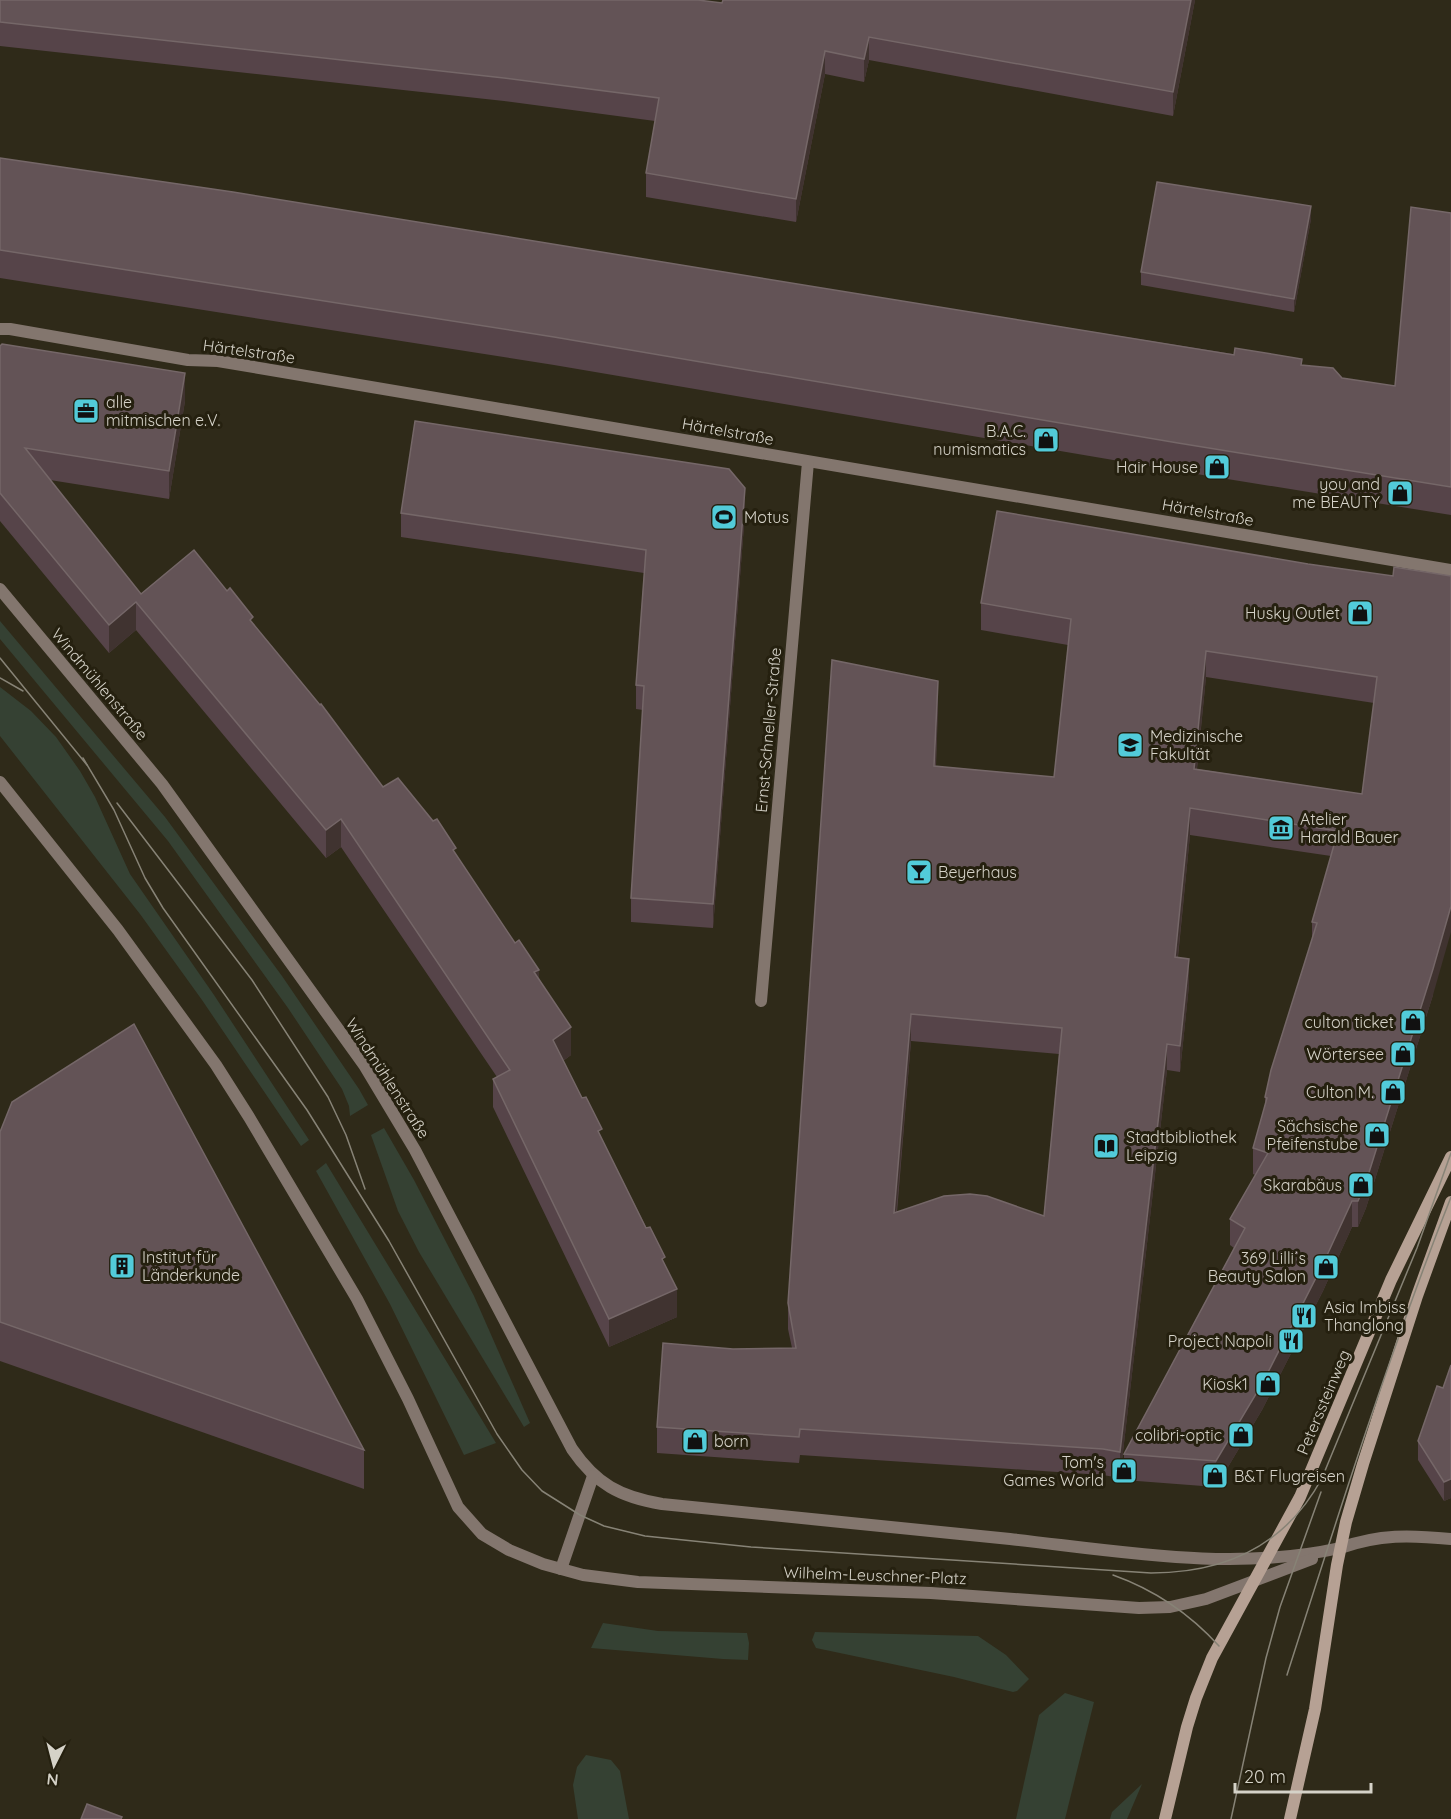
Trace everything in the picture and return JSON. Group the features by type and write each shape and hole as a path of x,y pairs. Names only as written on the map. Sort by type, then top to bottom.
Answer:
{"main road":[{"name":"Peterssteinweg","path":"1266,1559 1300,1497 1391,1280 1451,1157"},
{"path":"1290,1819 1317,1699 1340,1548 1363,1464 1417,1296 1451,1202"},
{"path":"1165,1819 1196,1698 1212,1658 1266,1559"}],"street":[{"name":"Härtelstraße","path":"0,329 188,360 218,361 1451,570"},
{"name":"Ernst-Schneller-Straße","path":"761,1001 808,462"},
{"name":"Windmühlenstraße","path":"0,589 162,784 364,1065 415,1150 572,1449 593,1476 611,1488 642,1501 1181,1557 1266,1559"},
{"name":"Wilhelm-Leuschner-Platz","path":"0,782 118,930 216,1065 249,1116 357,1299 408,1399 458,1506 477,1530 496,1542 520,1555 561,1569 583,1575 638,1582 921,1592 1139,1608 1167,1608 1206,1599 1340,1548"},
{"path":"561,1569 593,1476"},
{"path":"1266,1559 1326,1551 1389,1536 1414,1535 1451,1539"}],"green space":[{"path":"0,621 165,817 282,976 368,1105 350,1116 349,1106 342,1089 288,1008 168,841 0,639"},
{"path":"0,687 31,711 56,737 80,771 95,797 130,874 214,995 309,1140 301,1146 202,1000 140,914 0,736"},
{"path":"384,1128 414,1180 474,1296 530,1423 524,1427 419,1252 398,1211 371,1135"},
{"path":"326,1163 496,1443 464,1455 390,1304 316,1171"},
{"path":"603,1623 658,1631 747,1633 748,1660 591,1648"},
{"path":"815,1632 978,1636 1006,1655 1029,1679 1013,1692 816,1648 812,1640"},
{"path":"1065,1693 1094,1702 1065,1819 1016,1819 1039,1715"},
{"path":"586,1755 611,1760 620,1771 629,1819 578,1819 573,1785 577,1767"},
{"path":"1142,1784 1127,1819 1110,1819 1112,1812"}],"building":[{"path":"0,0 698,0 722,3 723,0 1191,0 1173,92 869,37 864,59 825,51 796,199 646,173 659,98 504,78 0,22"},
{"path":"0,158 233,192 1234,355 1235,348 1302,359 1301,365 1333,368 1342,378 1395,386 1411,207 1451,213 1451,487 554,337 0,250"},
{"path":"1157,182 1311,206 1294,299 1141,272"},
{"path":"2,344 185,373 169,471 25,448 141,594 194,550 227,591 230,588 253,617 250,620 321,704 383,787 398,778 433,821 437,819 456,848 453,850 515,943 519,940 539,970 534,972 571,1027 553,1040 582,1098 586,1097 602,1129 598,1131 646,1228 650,1227 665,1257 662,1259 677,1289 609,1319 493,1079 510,1070 341,819 326,830 136,602 109,625 0,493 0,346"},
{"path":"415,421 729,469 745,488 713,904 631,898 644,686 636,685 646,550 401,513"},
{"path":"997,511 1308,564 1393,576 1394,567 1451,576 1451,906 1366,1182 1358,1201 1352,1201 1262,1384 1216,1461 1124,1454 1245,1228 1230,1219 1268,1153 1253,1148 1267,1098 1265,1097 1271,1070 1317,923 1312,922 1338,831 1190,808 1175,957 1189,959 1180,1046 1167,1044 1120,1452 800,1429 799,1437 657,1427 663,1343 733,1349 796,1348 788,1303 832,660 938,681 934,766 1054,777 1071,619 981,603","holes":["1206,651 1377,677 1362,794 1194,769","911,1014 1062,1028 1044,1216 987,1196 970,1194 944,1196 894,1213"]},
{"name":"Institut für Länderkunde","path":"134,1024 364,1450 0,1322 0,1132 12,1102"},
{"path":"1451,1365 1451,1479 1444,1482 1418,1441 1437,1386 1443,1388"},
{"path":"87,1804 122,1817 121,1819 81,1819"}],"tram line":[{"path":"0,658 87,765"},
{"path":"0,678 23,691"},
{"path":"83,758 114,810 145,878 163,908 307,1110 389,1241 497,1434 522,1470 542,1491 580,1515 604,1526 645,1536 751,1547 1151,1573 1178,1572 1229,1561 1272,1538 1291,1521 1322,1478 1417,1248 1451,1153"},
{"path":"117,803 252,980 328,1097 346,1135 365,1189"},
{"path":"1287,1675 1385,1375 1451,1197"},
{"path":"1231,1819 1266,1658 1280,1607 1321,1492"},
{"path":"1113,1575 1157,1595 1196,1623 1219,1646"}],"place":[{"name":"alle mitmischen e.V.","path":"86,411"},
{"name":"B.A.C. numismatics","path":"1046,440"},
{"name":"Hair House","path":"1217,467"},
{"name":"you and me BEAUTY","path":"1400,493"},
{"name":"Motus","path":"724,517"},
{"name":"Husky Outlet","path":"1360,613"},
{"name":"Medizinische Fakultät","path":"1130,745"},
{"name":"Atelier Harald Bauer","path":"1281,828"},
{"name":"Beyerhaus","path":"919,872"},
{"name":"culton ticket","path":"1413,1022"},
{"name":"Wörtersee","path":"1403,1054"},
{"name":"Culton M.","path":"1393,1092"},
{"name":"Sächsische Pfeifenstube","path":"1377,1135"},
{"name":"Stadtbibliothek Leipzig","path":"1106,1146"},
{"name":"Skarabäus","path":"1361,1185"},
{"name":"Institut für Länderkunde","path":"122,1266"},
{"name":"369 Lilli´s Beauty Salon","path":"1326,1267"},
{"name":"Asia Imbiss Thanglong","path":"1304,1316"},
{"name":"Project Napoli","path":"1291,1341"},
{"name":"Kiosk1","path":"1268,1384"},
{"name":"colibri-optic","path":"1241,1435"},
{"name":"born","path":"695,1441"},
{"name":"Tom's Games World","path":"1124,1471"},
{"name":"B&T Flugreisen","path":"1215,1476"}]}
